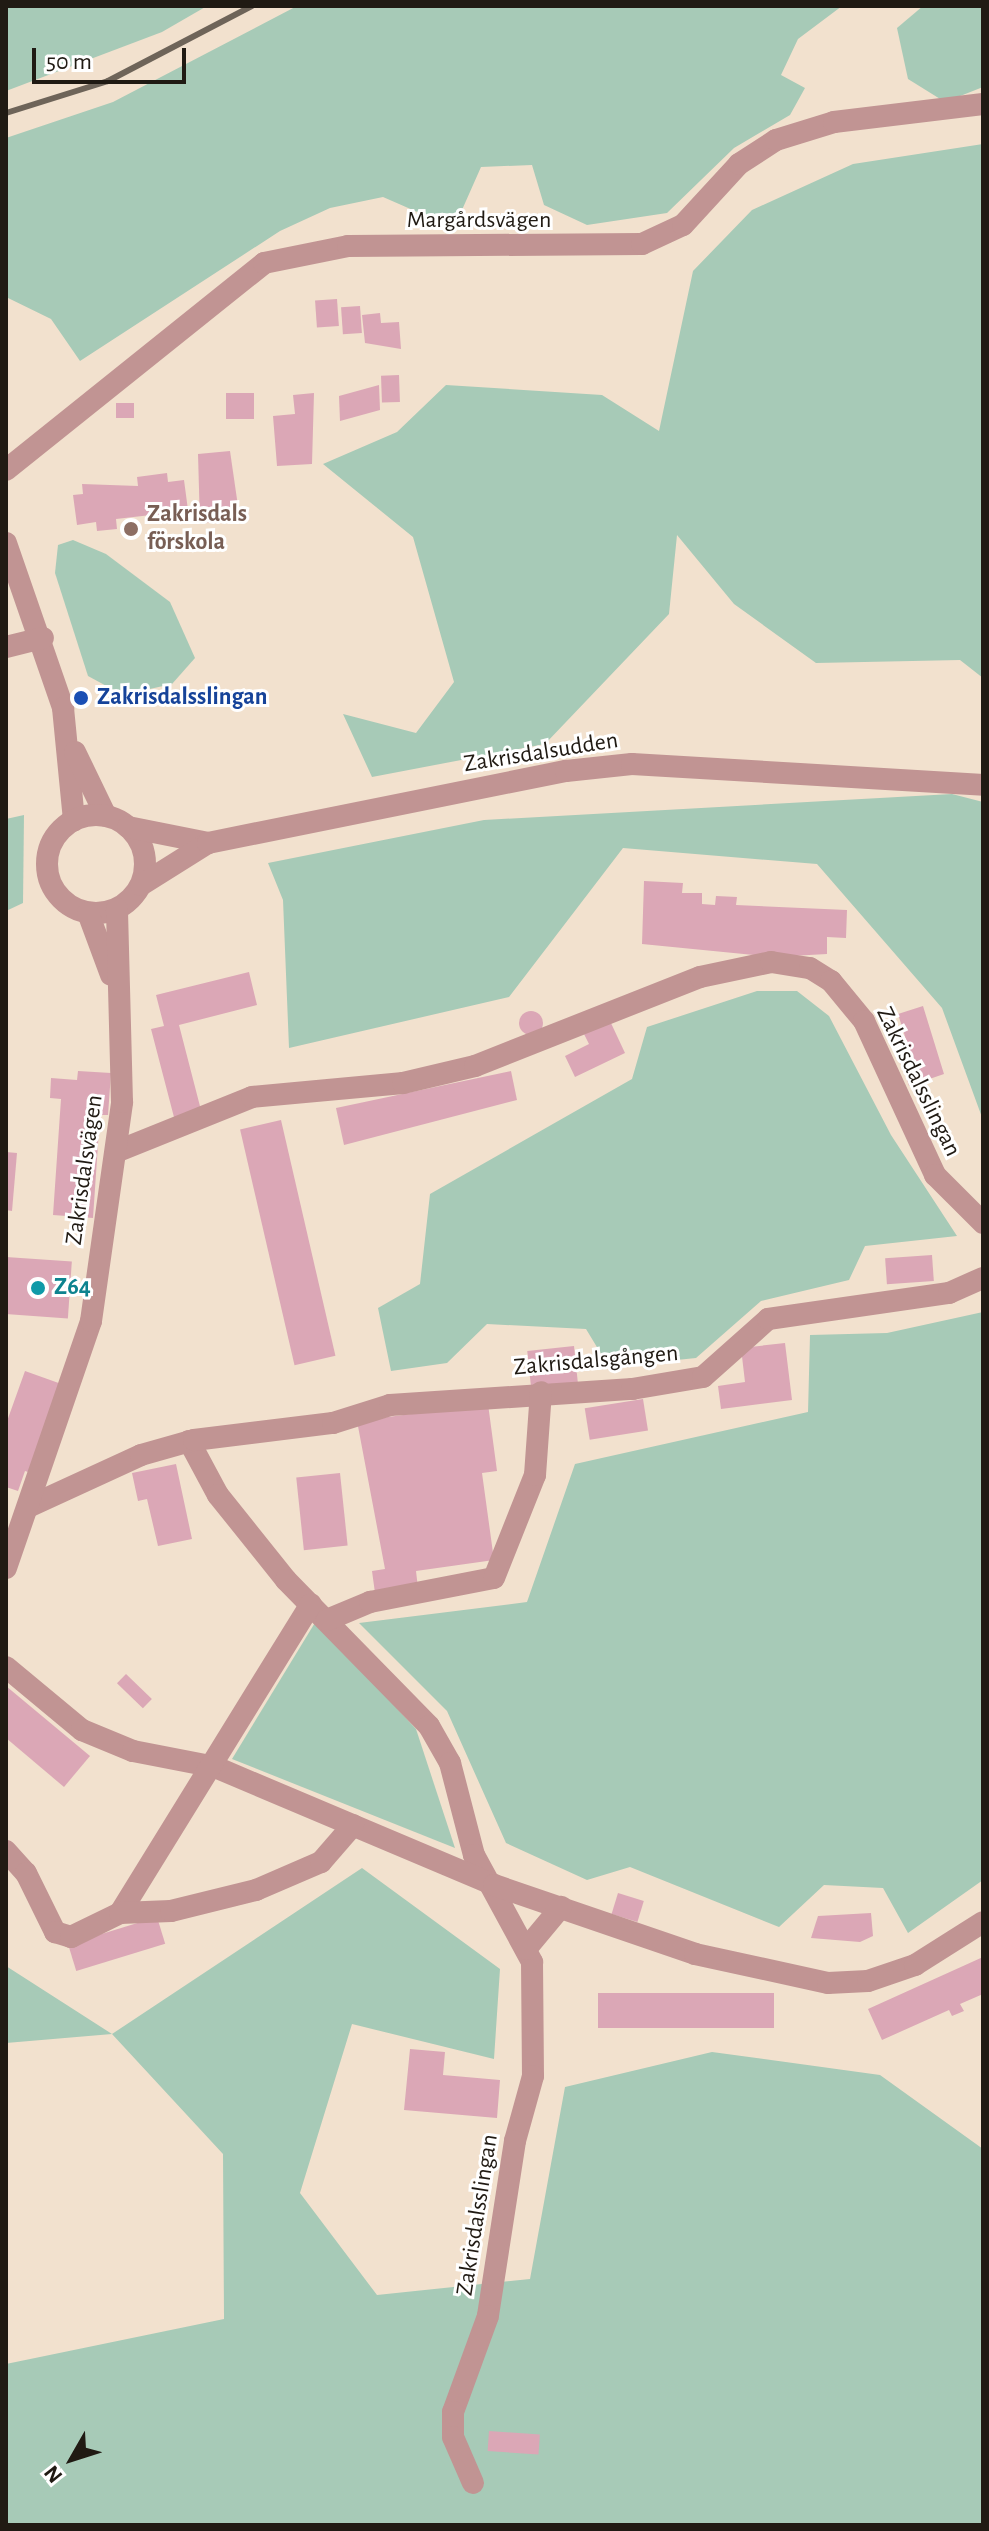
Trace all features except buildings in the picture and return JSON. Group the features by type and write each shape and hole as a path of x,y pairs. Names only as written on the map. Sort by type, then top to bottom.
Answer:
{"street":[{"name":"Margårdsvägen","path":"6,470 264,263 348,246 642,244 683,225 739,164 776,140 834,122 983,104"},
{"path":"6,543 43,638 69,739 74,820"},
{"path":"6,647 43,638"},
{"path":"69,739 106,816"},
{"name":"Zakrisdalsudden","path":"141,885 208,843 632,764 983,785"},
{"path":"106,816 128,827 144,854 141,885 117,909 88,913 63,901 48,878 54,838 74,820 106,816"},
{"name":"Zakrisdalsudden","path":"128,827 208,843"},
{"name":"Zakrisdalsvägen","path":"6,1568 91,1321 118,1151 122,1074 114,984 117,909"},
{"path":"88,913 114,984"},
{"name":"Zakrisdalsslingan","path":"118,1151 252,1097 403,1083 475,1066 700,977 771,962 810,968 831,981 864,1021 935,1175 983,1223"},
{"name":"Zakrisdalsgången","path":"28,1507 189,1441 333,1423 390,1405 541,1392 632,1389 703,1377 768,1319 949,1293 983,1278"},
{"path":"327,1620 370,1602 494,1578 535,1475 541,1392"},
{"path":"120,1913 215,1767 311,1604 218,1495 189,1441"},
{"name":"Zakrisdalsslingan","path":"311,1604 429,1726 450,1763 474,1855 494,1885 526,1949 533,2076 515,2141 488,2316 453,2412 453,2437 473,2483"},
{"path":"6,1667 82,1730 133,1751 215,1767 494,1885 695,1954 828,1983 868,1981 915,1965 983,1922"},
{"path":"6,1851 26,1873 55,1932 71,1937 120,1913 171,1911 256,1890 321,1862 353,1825"},
{"path":"526,1949 561,1907"}],"green space":[{"path":"6,6 207,6 162,32 6,91"},
{"path":"297,6 842,6 798,39 781,75 805,88 790,115 734,148 667,213 587,225 544,205 532,165 481,167 454,228 383,197 330,208 280,231 80,361 51,319 6,297 6,138 113,102"},
{"path":"923,6 983,6 983,87 945,102 908,79 897,28"},
{"path":"983,144 983,678 960,660 816,663 734,604 677,535 669,614 545,744 372,777 343,714 416,733 454,682 413,537 323,464 397,432 446,385 602,395 659,431 693,271 752,210 853,164"},
{"path":"73,540 106,554 170,602 195,658 172,684 123,695 88,676 55,573 58,545"},
{"path":"952,794 983,802 983,1120 942,1008 817,864 623,848 509,997 289,1048 283,900 268,863 484,820"},
{"path":"24,815 23,903 6,911 6,819"},
{"path":"757,991 797,991 829,1016 891,1135 957,1236 865,1246 849,1280 761,1301 696,1358 609,1367 586,1329 487,1324 447,1363 391,1371 378,1308 420,1284 430,1194 632,1079 647,1027"},
{"path":"983,1312 983,1880 908,1933 883,1888 824,1885 779,1927 630,1867 587,1880 506,1843 447,1711 359,1623 527,1602 575,1464 808,1412 810,1335 887,1333"},
{"path":"316,1621 416,1729 455,1848 232,1759"},
{"path":"362,1868 500,1969 494,2059 352,2024 300,2193 377,2295 530,2279 565,2087 712,2052 880,2075 983,2149 983,2525 6,2525 6,2364 224,2319 223,2154 112,2034"},
{"path":"6,1966 112,2034 6,2043"}],"railway":[{"path":"6,113 108,81 252,6"}],"place":[{"name":"Zakrisdals förskola","path":"131,529"},
{"name":"Zakrisdalsslingan","path":"81,698"},
{"name":"Z64","path":"38,1288"}]}
